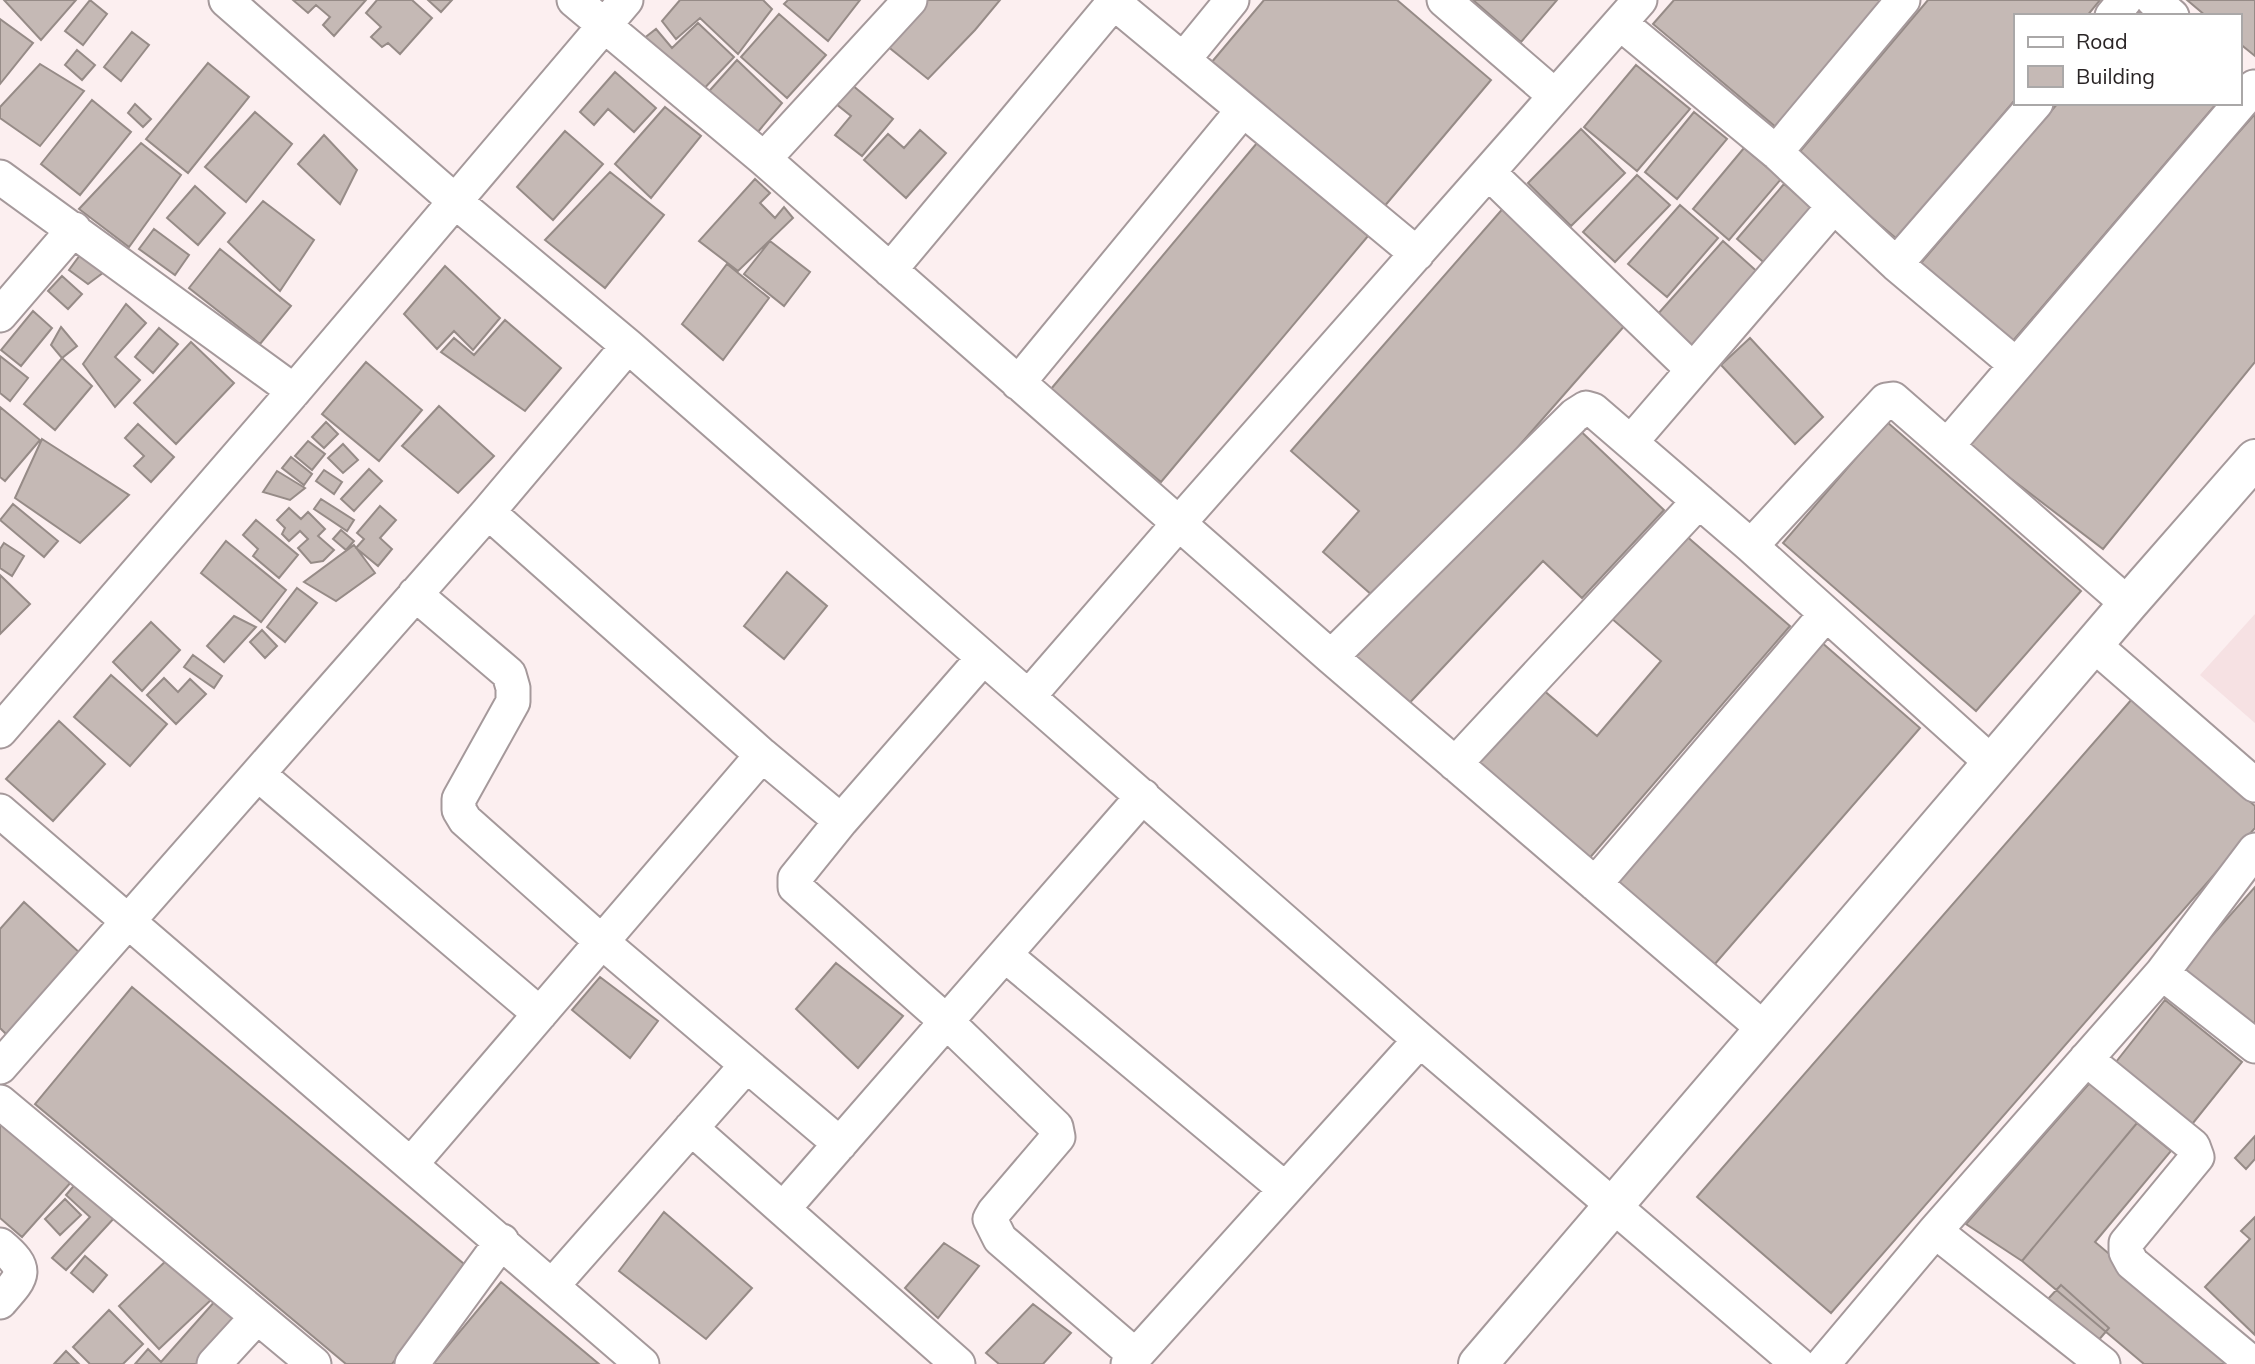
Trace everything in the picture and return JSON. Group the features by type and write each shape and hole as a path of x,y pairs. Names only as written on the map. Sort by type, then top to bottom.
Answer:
{"street":[{"path":"226,0 456,202 628,346 1420,1040 1798,1364"},
{"path":"574,0 764,159 1331,657 1764,1029"},
{"path":"0,731 456,202 626,0"},
{"path":"764,159 910,0"},
{"path":"1184,60 1232,0"},
{"path":"1444,0 1554,95"},
{"path":"1776,152 1903,0"},
{"path":"2114,14 2125,0"},
{"path":"2153,0 2170,14"},
{"path":"890,270 1113,1 1417,254"},
{"path":"1029,696 1630,11 1896,264 2015,364"},
{"path":"2241,76 2255,87 2241,103"},
{"path":"1896,264 2034,105"},
{"path":"1947,446 2239,105"},
{"path":"1018,383 1244,110"},
{"path":"1489,173 1693,370"},
{"path":"0,177 294,391"},
{"path":"1631,442 1834,206"},
{"path":"0,316 74,229"},
{"path":"0,1067 488,512 628,346"},
{"path":"1751,546 1890,399 1893,399 2128,604"},
{"path":"1331,657 1582,409 1593,410 1751,546 1992,763"},
{"path":"1478,1364 2255,458"},
{"path":"1455,764 1699,501"},
{"path":"488,512 762,755 841,821"},
{"path":"415,594 509,674 513,688 513,702 459,799 459,810 465,820 602,942 840,1144"},
{"path":"1595,884 1826,614"},
{"path":"2094,645 2255,785"},
{"path":"983,658 841,821 795,878 794,887 947,1022 1052,1121 1058,1137 990,1219 1000,1239 1132,1360 1420,1040"},
{"path":"412,1163 762,755"},
{"path":"258,774 540,1014"},
{"path":"783,1209 1143,796"},
{"path":"0,811 412,1163 642,1364"},
{"path":"1823,1364 1935,1231 2162,973 2255,850"},
{"path":"1005,956 1285,1189"},
{"path":"2162,973 2255,1046"},
{"path":"2086,1059 2197,1152 2197,1157 2126,1243 2126,1252 2132,1263 2253,1364"},
{"path":"552,1286 746,1066"},
{"path":"0,1102 314,1364"},
{"path":"691,1128 958,1364"},
{"path":"1935,1231 2103,1364"},
{"path":"412,1364 502,1241"},
{"path":"0,1245 14,1258 20,1269 20,1279 0,1301"},
{"path":"214,1364 257,1317"}],"shaded area":[{"path":"2255,614 2255,723 2200,675"}],"building":[{"path":"4,0 76,0 41,40"},
{"path":"90,0 107,14 83,45 65,31"},
{"path":"293,0 366,0 334,36 323,25 330,17 316,5 308,13"},
{"path":"377,0 412,0 432,18 400,54 388,43 382,47 371,37 381,27 366,13"},
{"path":"428,0 452,0 441,12"},
{"path":"680,0 763,0 772,9 738,54 700,18 676,39 662,21"},
{"path":"788,0 860,0 828,41 784,4"},
{"path":"920,0 1000,0 928,79 886,45"},
{"path":"1264,0 1397,0 1491,80 1383,208 1211,63"},
{"path":"1473,0 1557,0 1521,42"},
{"path":"1674,0 1884,0 1777,128 1653,24"},
{"path":"1928,0 2100,0 2089,14 2014,14 2014,101 1897,239 1797,155"},
{"path":"2187,0 2255,0 2255,56 2241,45 2241,14 2204,14"},
{"path":"779,14 826,55 787,98 741,57"},
{"path":"0,19 33,43 0,84"},
{"path":"698,23 734,57 698,95 643,39 656,29 672,48"},
{"path":"132,32 149,45 121,81 104,67"},
{"path":"77,50 95,65 82,80 65,65"},
{"path":"737,60 782,103 752,139 703,98"},
{"path":"208,63 249,97 188,173 146,139"},
{"path":"40,64 84,91 40,146 0,118 0,107"},
{"path":"1636,65 1690,109 1637,171 1584,127"},
{"path":"615,72 656,108 634,132 608,109 594,125 580,112"},
{"path":"846,80 893,119 862,156 835,135 851,116 830,99"},
{"path":"92,100 131,132 80,195 41,164"},
{"path":"135,104 151,119 143,127 128,113"},
{"path":"2056,105 2215,105 2012,342 1921,263"},
{"path":"665,107 701,136 651,198 615,164"},
{"path":"255,112 292,144 246,202 205,167"},
{"path":"1694,112 1727,139 1677,199 1645,172"},
{"path":"2255,114 2255,362 2103,549 1964,443"},
{"path":"1581,129 1625,173 1571,226 1528,183"},
{"path":"920,130 946,153 906,198 864,160 888,134 904,148"},
{"path":"565,131 603,164 553,220 517,187"},
{"path":"324,135 357,170 340,204 298,164"},
{"path":"141,143 181,175 129,247 79,209"},
{"path":"1257,143 1368,236 1161,482 1051,389"},
{"path":"1744,148 1781,179 1729,240 1693,209"},
{"path":"610,172 664,215 605,288 545,240"},
{"path":"1637,175 1670,205 1615,262 1583,232"},
{"path":"755,179 770,193 760,203 775,218 784,207 793,218 738,271 699,241"},
{"path":"1784,184 1816,211 1769,267 1737,239"},
{"path":"195,186 225,213 198,245 167,218"},
{"path":"263,201 314,240 280,291 228,242"},
{"path":"1506,205 1633,316 1381,603 1323,552 1359,511 1291,451"},
{"path":"1680,205 1718,238 1667,297 1628,264"},
{"path":"154,229 189,255 175,275 139,249"},
{"path":"770,241 810,272 784,306 744,274"},
{"path":"1723,241 1761,275 1695,348 1657,315"},
{"path":"220,249 291,306 260,344 189,288"},
{"path":"80,255 104,272 88,284 69,270"},
{"path":"727,264 769,298 723,360 682,324"},
{"path":"445,266 500,318 473,350 454,331 437,349 404,314"},
{"path":"62,276 82,294 68,309 48,291"},
{"path":"126,304 146,323 115,357 140,380 115,407 83,364"},
{"path":"33,311 52,328 21,366 1,350"},
{"path":"505,320 561,368 525,411 441,352 454,338 474,355"},
{"path":"61,327 77,346 62,358 51,345"},
{"path":"159,328 178,344 153,373 135,357"},
{"path":"1750,338 1823,417 1795,444 1721,365"},
{"path":"191,342 234,383 176,444 134,403"},
{"path":"0,356 28,378 10,401 0,393"},
{"path":"62,358 92,386 55,430 24,404"},
{"path":"366,362 422,410 379,461 322,414"},
{"path":"439,406 494,456 458,493 402,446"},
{"path":"0,407 40,440 5,481 0,477"},
{"path":"326,422 338,434 324,448 312,437"},
{"path":"1571,422 1664,510 1582,598 1543,561 1401,712 1347,661"},
{"path":"1887,422 2081,591 1976,711 1783,543"},
{"path":"138,424 174,457 151,482 134,466 144,456 125,438"},
{"path":"42,439 129,495 80,543 15,498"},
{"path":"308,441 325,454 312,470 295,456"},
{"path":"343,444 358,460 343,473 328,458"},
{"path":"291,457 312,474 304,485 282,468"},
{"path":"369,469 382,481 354,511 341,499"},
{"path":"324,470 342,482 334,494 316,481"},
{"path":"277,471 305,488 290,500 263,492"},
{"path":"321,499 354,520 347,531 314,509"},
{"path":"13,504 58,541 44,557 0,520"},
{"path":"380,506 396,520 380,538 392,549 378,566 356,548 364,539 357,533"},
{"path":"289,508 301,519 308,512 325,529 318,536 334,550 323,561 311,563 298,548 308,539 300,531 289,541 282,534 285,528 277,520"},
{"path":"256,520 298,555 279,578 253,556 258,549 243,535"},
{"path":"341,530 354,541 346,550 333,539"},
{"path":"1684,534 1790,626 1587,861 1476,765 1542,689 1597,736 1661,661 1611,618"},
{"path":"226,541 286,590 261,622 201,573"},
{"path":"4,543 24,556 12,576 0,568 0,549"},
{"path":"354,545 375,573 336,601 304,582"},
{"path":"787,572 827,606 784,659 744,626"},
{"path":"0,575 30,604 0,634"},
{"path":"297,588 317,603 285,642 267,627"},
{"path":"234,616 256,627 224,662 207,646"},
{"path":"151,622 180,650 142,691 113,662"},
{"path":"262,630 277,646 265,658 250,642"},
{"path":"1820,641 1920,728 1714,965 1614,878"},
{"path":"193,655 222,676 214,688 184,667"},
{"path":"111,675 167,724 130,766 74,717"},
{"path":"164,678 178,692 190,679 206,694 176,724 147,695"},
{"path":"2132,699 2255,806 2255,828 1831,1313 1697,1197"},
{"path":"59,721 105,764 53,821 6,779"},
{"path":"2255,887 2255,1035 2182,970"},
{"path":"24,902 81,954 8,1036 0,1028 0,929"},
{"path":"836,963 903,1016 858,1068 796,1009"},
{"path":"600,977 658,1021 630,1058 572,1010"},
{"path":"132,987 470,1269 392,1364 346,1364 35,1104"},
{"path":"2165,1000 2242,1062 2189,1128 2112,1067"},
{"path":"2094,1078 2137,1123 2022,1261 1966,1224"},
{"path":"0,1118 72,1181 22,1237 0,1218"},
{"path":"2137,1123 2171,1151 2095,1242 2240,1364 2144,1364 2022,1261"},
{"path":"2255,1136 2255,1159 2246,1169 2235,1158"},
{"path":"78,1181 116,1216 66,1270 52,1258 90,1217 66,1195"},
{"path":"65,1199 81,1215 60,1235 45,1219"},
{"path":"664,1212 752,1288 706,1339 619,1271"},
{"path":"2255,1217 2255,1335 2205,1287 2250,1239 2241,1231"},
{"path":"944,1243 979,1266 938,1318 905,1288"},
{"path":"172,1255 213,1298 159,1349 119,1306"},
{"path":"85,1256 107,1275 93,1292 71,1273"},
{"path":"501,1282 599,1364 433,1364"},
{"path":"2061,1285 2109,1328 2097,1342 2048,1299"},
{"path":"216,1300 239,1321 201,1364 135,1364 148,1349 161,1362"},
{"path":"1033,1304 1071,1333 1043,1364 999,1364 986,1353"},
{"path":"109,1310 143,1344 123,1364 90,1364 73,1347"},
{"path":"66,1351 79,1364 54,1364"}]}
